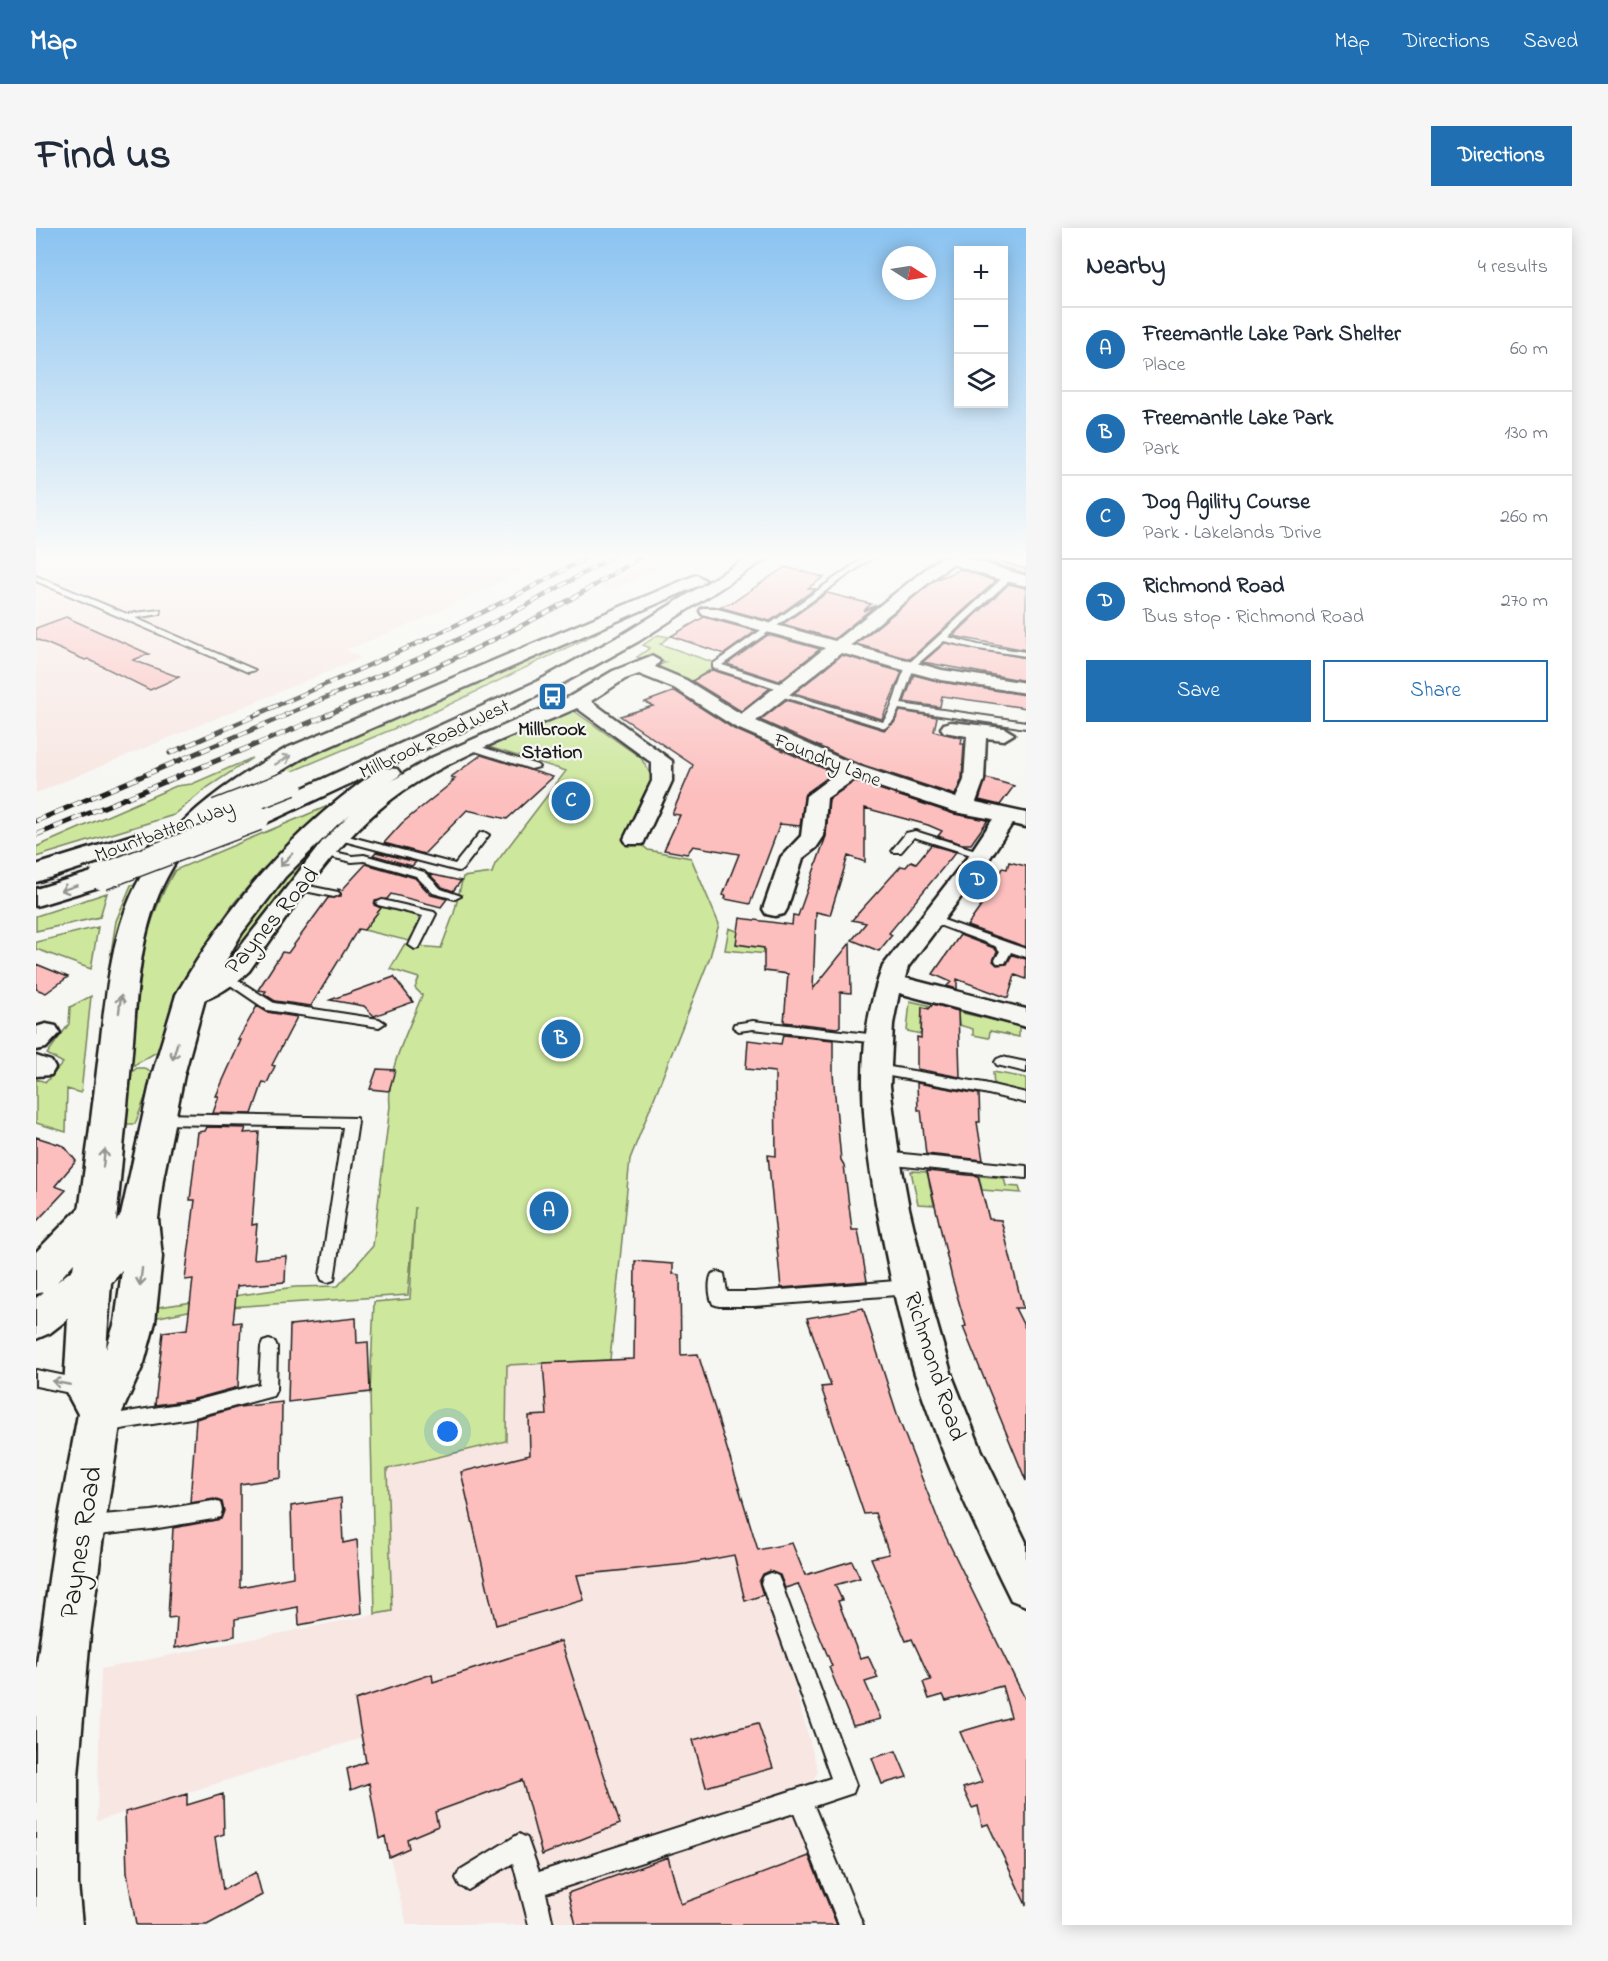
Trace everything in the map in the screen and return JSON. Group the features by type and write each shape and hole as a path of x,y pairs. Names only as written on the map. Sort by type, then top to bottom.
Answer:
{"main road":[{"name":"Paynes Road","path":"53,1925 49,1884 51,1776 65,1635 81,1526 94,1408 86,1346 91,1278 123,978 133,932 156,873 186,835 234,792 295,753 566,636"},
{"name":"Millbrook Road West","path":"291,783 487,694 593,636"},
{"name":"Millbrook Road West","path":"257,818 479,717 633,636"},
{"path":"191,995 210,960 240,914 305,841 382,778 479,717"},
{"name":"Mountbatten Way","path":"36,874 136,842 291,783"},
{"name":"Mountbatten Way","path":"36,898 102,877 257,818"},
{"name":"Paynes Road","path":"94,1408 123,1363 135,1322 143,1257 139,1219 145,1179 168,1075 191,995"},
{"path":"36,1278 98,1212"},
{"path":"36,1321 91,1278 110,1258 139,1219"},
{"path":"36,1331 70,1335 86,1346"}],"street":[{"path":"801,636 974,681 1026,688"},
{"path":"742,723 850,636"},
{"name":"Paynes Road","path":"191,995 227,977 240,965 333,845 367,810 396,787 472,747 578,700 620,675 647,665"},
{"name":"Foundry Lane","path":"647,665 742,723 852,772 963,807 1016,818"},
{"path":"578,700 662,761 662,781 635,839"},
{"path":"951,728 1004,734"},
{"path":"963,807 975,780 977,731"},
{"path":"775,909 792,857 796,850 809,843 813,835 817,796 852,772"},
{"name":"Richmond Road","path":"1016,818 981,855 896,966 889,982 877,1039 876,1092 883,1158 909,1287 934,1377 1014,1537 1026,1585"},
{"path":"889,982 1026,1018"}],"lane":[{"path":"172,636 251,670"},
{"path":"759,636 716,666 782,691 885,725 892,717 901,685 911,666 943,638 978,647 1026,654"},
{"path":"896,706 1026,725"},
{"path":"472,747 534,767"},
{"path":"897,850 910,835 915,834 981,855"},
{"path":"333,845 458,868 484,835"},
{"path":"333,845 352,859 363,858 420,874 429,880 437,891 455,896"},
{"path":"299,887 334,894"},
{"path":"382,903 430,914 415,945"},
{"path":"932,919 1026,954"},
{"path":"1000,944 1006,951 1001,960"},
{"path":"227,977 271,1006 379,1023"},
{"path":"739,1027 753,1025 877,1039"},
{"path":"1002,1062 1026,1067"},
{"path":"878,1070 984,1088 1026,1098"},
{"path":"159,1119 351,1122 328,1275"},
{"path":"883,1158 1026,1172"},
{"path":"718,1279 719,1299 754,1299 909,1287"},
{"path":"36,1378 94,1408 191,1410 267,1390 269,1347"},
{"path":"81,1526 152,1520 213,1510"},
{"path":"532,1886 845,1785 771,1583"},
{"path":"800,1798 851,1925"},
{"path":"468,1878 519,1846 542,1925"}],"shaded area":[{"path":"36,636 380,636 346,650 361,658 36,793"},
{"path":"700,1354 758,1549 818,1772 801,1799 851,1925 407,1925 385,1837 379,1839 361,1738 97,1821 101,1669 392,1611 387,1469 506,1441 507,1365"}],"green space":[{"path":"579,636 591,636 436,711 264,783 307,755"},
{"path":"656,636 669,637 660,644 712,662 716,666 689,683 652,669 666,662 637,657 650,648 643,645"},
{"path":"574,711 641,758 654,780 635,839 648,850 691,858 719,924 710,957 630,1159 610,1360 507,1365 506,1441 387,1469 392,1611 375,1614 370,1392 374,1302 410,1299 415,1207 408,1295 198,1309 149,1319 152,1308 295,1287 338,1286 373,1246 390,1106 391,1078 422,995 415,988 419,978 390,969 404,945 441,948 454,913 463,877 492,873 495,864 566,771 486,746"},
{"path":"252,758 208,787 174,815 36,857 36,847 176,786 192,784"},
{"path":"335,803 263,869 234,903 208,941 189,975 160,1050 124,1071 145,942 163,893 175,870"},
{"path":"358,805 233,968 217,972 267,892 308,848"},
{"path":"145,880 99,1069 107,978 116,921 131,885"},
{"path":"107,893 100,917 36,931 36,916"},
{"path":"380,906 417,915 420,922 409,941 364,930"},
{"path":"98,927 91,969 36,949 36,942"},
{"path":"729,928 760,940 780,955 725,950"},
{"path":"91,996 81,1093 67,1089 66,1132 36,1123 36,1079 46,1082 63,1063 47,1054 69,1024 70,1007"},
{"path":"910,1001 1019,1026 1019,1037 990,1031 989,1038 973,1035 973,1029 959,1025 958,1013 922,1007 921,1034 907,1031"},
{"path":"137,1068 144,1068 154,1074 135,1124 120,1124 123,1079"},
{"path":"993,1072 1026,1078 1026,1093 994,1087"},
{"path":"911,1171 927,1172 934,1205 918,1204"},
{"path":"979,1176 1004,1178 1006,1186 1019,1187 1021,1193 982,1190"}],"building":[{"path":"36,636 109,636 149,654 133,660 179,677 150,690 88,659 85,660 36,639"},
{"path":"672,636 749,636 724,654"},
{"path":"766,636 820,649 779,681 727,664"},
{"path":"866,636 935,636 910,659 856,644"},
{"path":"954,636 1026,636 1026,650"},
{"path":"945,643 1026,658 1026,681 923,662"},
{"path":"842,655 902,672 882,719 794,693"},
{"path":"712,670 770,688 741,711 692,681"},
{"path":"914,675 941,682 1026,695 1026,708 942,696 940,707 904,702"},
{"path":"675,691 734,729 834,773 805,794 800,826 780,824 750,904 725,899 726,896 723,895 739,854 693,846 687,854 664,850 680,815 672,814 693,765 620,716 653,706 645,702"},
{"path":"786,700 884,730 894,723 900,711 937,717 934,731 962,738 961,744 964,744 962,779 955,795 854,762 760,720"},
{"path":"481,755 553,777 507,819 467,810 424,854 384,843 402,823 454,781 452,780 455,778 451,777"},
{"path":"986,778 1014,786 1000,805 979,800"},
{"path":"855,781 954,814 988,820 971,844 962,844 938,836 942,831 928,825 865,808 865,862 848,856 830,915 816,912 813,989 850,943 851,993 840,992 840,1026 837,1028 784,1022 788,974 764,971 764,948 736,944 740,918 792,925 793,915 798,916 826,836 829,799"},
{"path":"931,845 956,852 889,933 892,935 879,951 852,940 866,923 852,920 901,866 906,867 911,861 916,863"},
{"path":"376,852 416,862 412,866 373,855"},
{"path":"1009,862 1026,866 1026,947 967,926 989,895 1002,868 1007,869"},
{"path":"366,864 415,878 431,895 447,899 441,907 391,894 387,899 375,901 374,905 381,908 364,930 358,929 311,1006 275,1001 264,994 266,991 258,990 282,952 288,953 328,898 341,896 338,889 342,890"},
{"path":"429,874 461,881 453,891 442,887"},
{"path":"960,935 994,948 997,951 993,961 997,965 1007,964 1012,955 1026,959 1026,979 1015,975 1008,998 957,979 957,989 947,986 951,982 933,974"},
{"path":"36,964 68,977 46,993 36,989"},
{"path":"394,977 413,1002 374,1016 364,1006 330,1000"},
{"path":"933,1004 958,1011 960,1077 917,1069 917,1037 921,1038 922,1007 929,1009"},
{"path":"257,1006 267,1012 297,1017 272,1065 275,1066 267,1083 263,1082 252,1114 213,1113 219,1096 216,1096 241,1040 238,1040"},
{"path":"783,1035 833,1040 833,1074 841,1160 844,1165 852,1230 858,1230 867,1281 781,1288 768,1155 776,1156 775,1072 746,1069 748,1040 781,1044"},
{"path":"377,1069 395,1070 389,1091 370,1089"},
{"path":"917,1083 979,1094 980,1122 977,1122 983,1160 926,1154 921,1110 918,1110"},
{"path":"207,1127 246,1128 244,1133 259,1132 252,1225 257,1224 254,1259 286,1256 285,1282 237,1286 233,1323 241,1322 238,1387 191,1400 155,1405 163,1332 187,1329 193,1279 185,1280 195,1200 190,1200 198,1132 205,1131"},
{"path":"36,1137 64,1146 76,1161 55,1186 66,1190 36,1222"},
{"path":"927,1171 978,1176 989,1219 1001,1220 1023,1308 1015,1308 1026,1330 1026,1481 963,1327 966,1326 952,1278"},
{"path":"549,1200 559,1203 564,1211 559,1219 551,1222 542,1221 536,1212 540,1202"},
{"path":"635,1261 673,1264 673,1274 680,1275 681,1355 698,1354 758,1550 792,1543 805,1575 852,1561 860,1578 835,1585 842,1600 838,1601 860,1658 868,1656 878,1678 865,1682 881,1719 853,1726 829,1667 832,1666 798,1584 785,1588 780,1575 770,1571 763,1574 759,1582 763,1595 745,1601 734,1555 686,1564 577,1575 584,1600 496,1625 461,1472 530,1455 529,1416 547,1415 543,1363 634,1359"},
{"path":"863,1308 899,1420 941,1527 1026,1701 1026,1905 988,1824 982,1826 978,1806 972,1808 963,1788 982,1782 960,1732 1011,1717 1002,1686 946,1701 943,1695 929,1699 923,1682 931,1680 912,1639 906,1641 871,1558 889,1554 875,1513 864,1514 821,1387 831,1386 807,1318"},
{"path":"356,1318 357,1343 368,1342 370,1392 288,1402 290,1325"},
{"path":"282,1402 281,1478 240,1484 240,1587 293,1577 291,1506 341,1498 343,1543 357,1540 362,1613 299,1625 298,1607 235,1619 235,1636 175,1648 177,1617 168,1618 173,1528 221,1519 224,1511 222,1502 214,1499 190,1503 196,1419 239,1407"},
{"path":"561,1641 620,1824 542,1855 522,1780 435,1812 438,1826 407,1839 409,1848 389,1857 385,1836 379,1839 369,1783 351,1790 347,1769 366,1762 355,1700 432,1674 433,1682"},
{"path":"758,1723 773,1768 706,1787 693,1740"},
{"path":"896,1751 907,1777 882,1784 872,1758"},
{"path":"187,1794 187,1805 223,1794 224,1834 215,1837 223,1890 256,1872 262,1895 207,1925 136,1925 127,1873 125,1812"},
{"path":"809,1856 837,1925 576,1925 568,1893 668,1857 681,1904"}],"railway":[{"path":"255,715 432,636"},
{"path":"285,715 422,657 464,636"},
{"path":"326,715 500,636"},
{"path":"170,753 259,714"},
{"path":"36,821 289,714"},
{"path":"36,835 330,714"}],"place":[{"name":"Millbrook Station","path":"552,697"},
{"name":"Dog Agility Course","path":"571,801"},
{"name":"Richmond Road","path":"978,880"},
{"name":"Freemantle Lake Park","path":"561,1039"},
{"name":"Freemantle Lake Park Shelter","path":"549,1211"}]}
